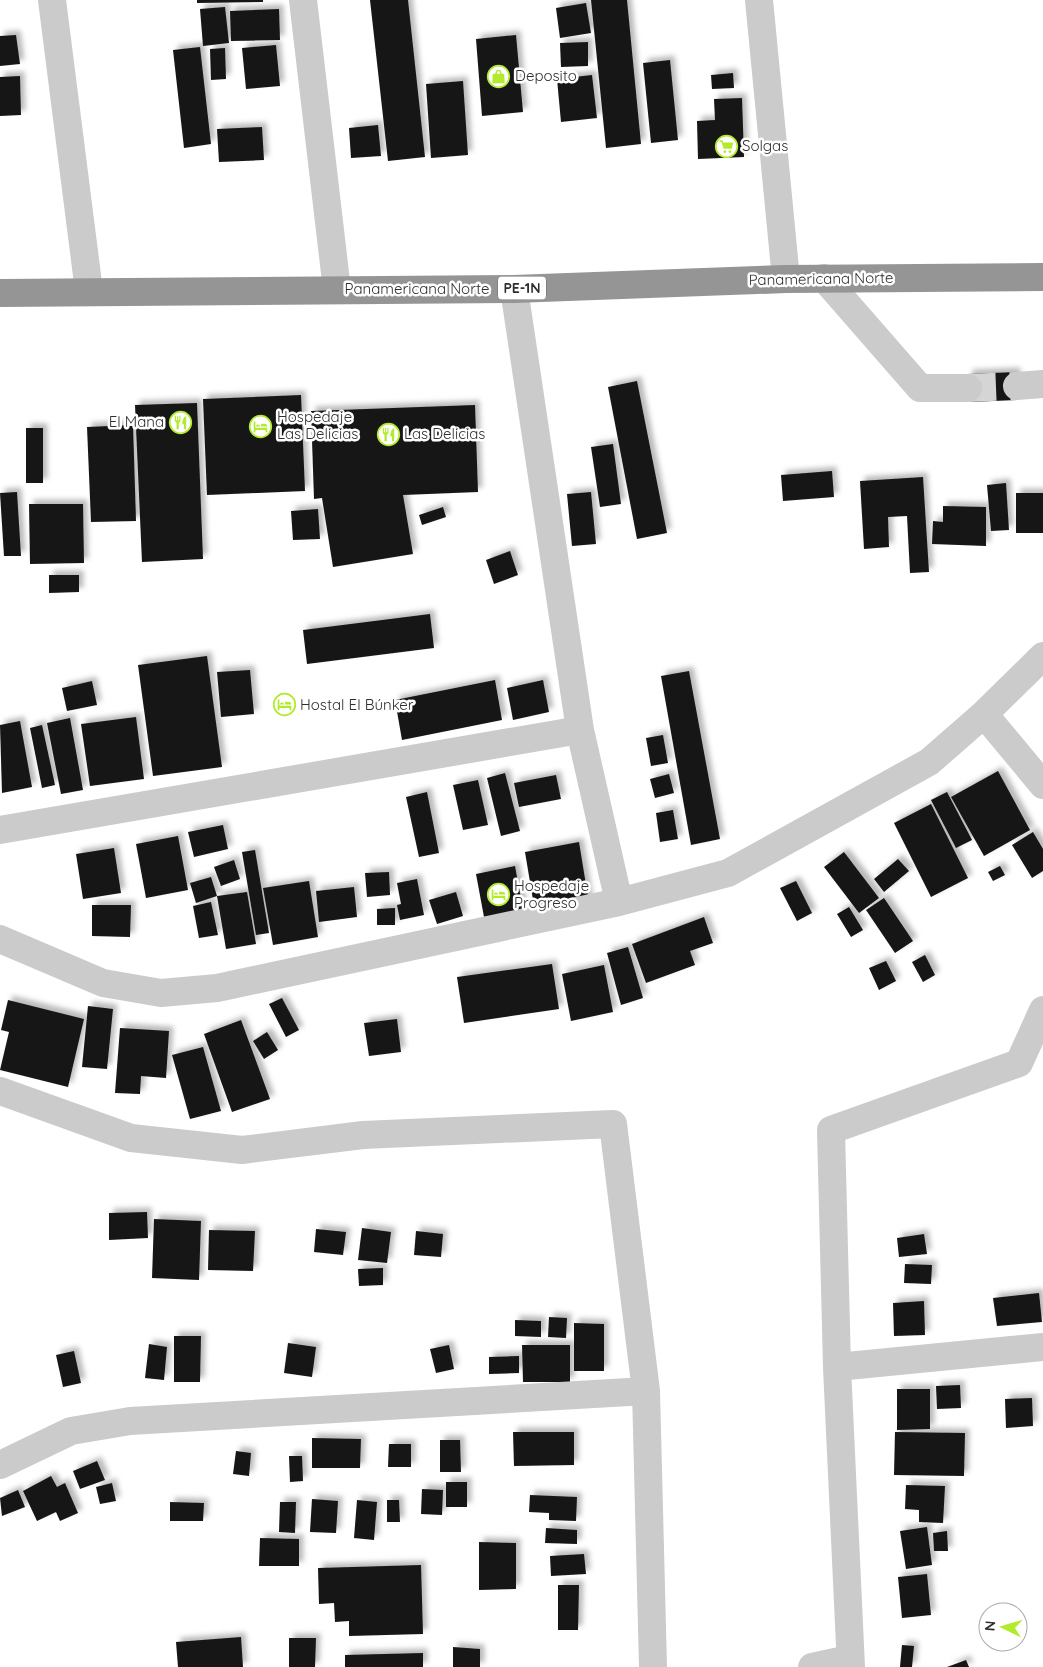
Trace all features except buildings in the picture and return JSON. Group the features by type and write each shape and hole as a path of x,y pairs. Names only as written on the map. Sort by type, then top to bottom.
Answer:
{"highway":[{"name":"Panamericana Norte","path":"0,293 514,289 824,278 1043,277"}],"street":[{"path":"52,0 89,291"},
{"path":"304,0 337,290"},
{"path":"759,0 786,279"},
{"path":"824,278 920,388 968,388"},
{"path":"514,289 580,730 619,902"},
{"path":"0,939 103,983 161,993 217,988 619,902 728,873 928,762 984,714 1043,656"},
{"path":"984,714 1043,785"},
{"path":"0,830 580,730"},
{"path":"812,1667 850,1663 837,1367 831,1130 1019,1063 1043,1010"},
{"path":"0,1091 131,1138 242,1150 363,1135 613,1124 646,1392 653,1667"},
{"path":"837,1367 1043,1347"},
{"path":"0,1465 71,1432 130,1422 646,1392"}],"tunnel":[{"path":"968,388 1017,386"}],"place":[{"name":"Deposito","path":"499,76"},
{"name":"Solgas","path":"726,146"},
{"name":"El Mana","path":"180,422"},
{"name":"Hospedaje Las Delicias","path":"261,426"},
{"name":"Las Delicias","path":"388,434"},
{"name":"Hostal El Búnker","path":"284,705"},
{"name":"Hospedaje Progreso","path":"498,895"}]}
